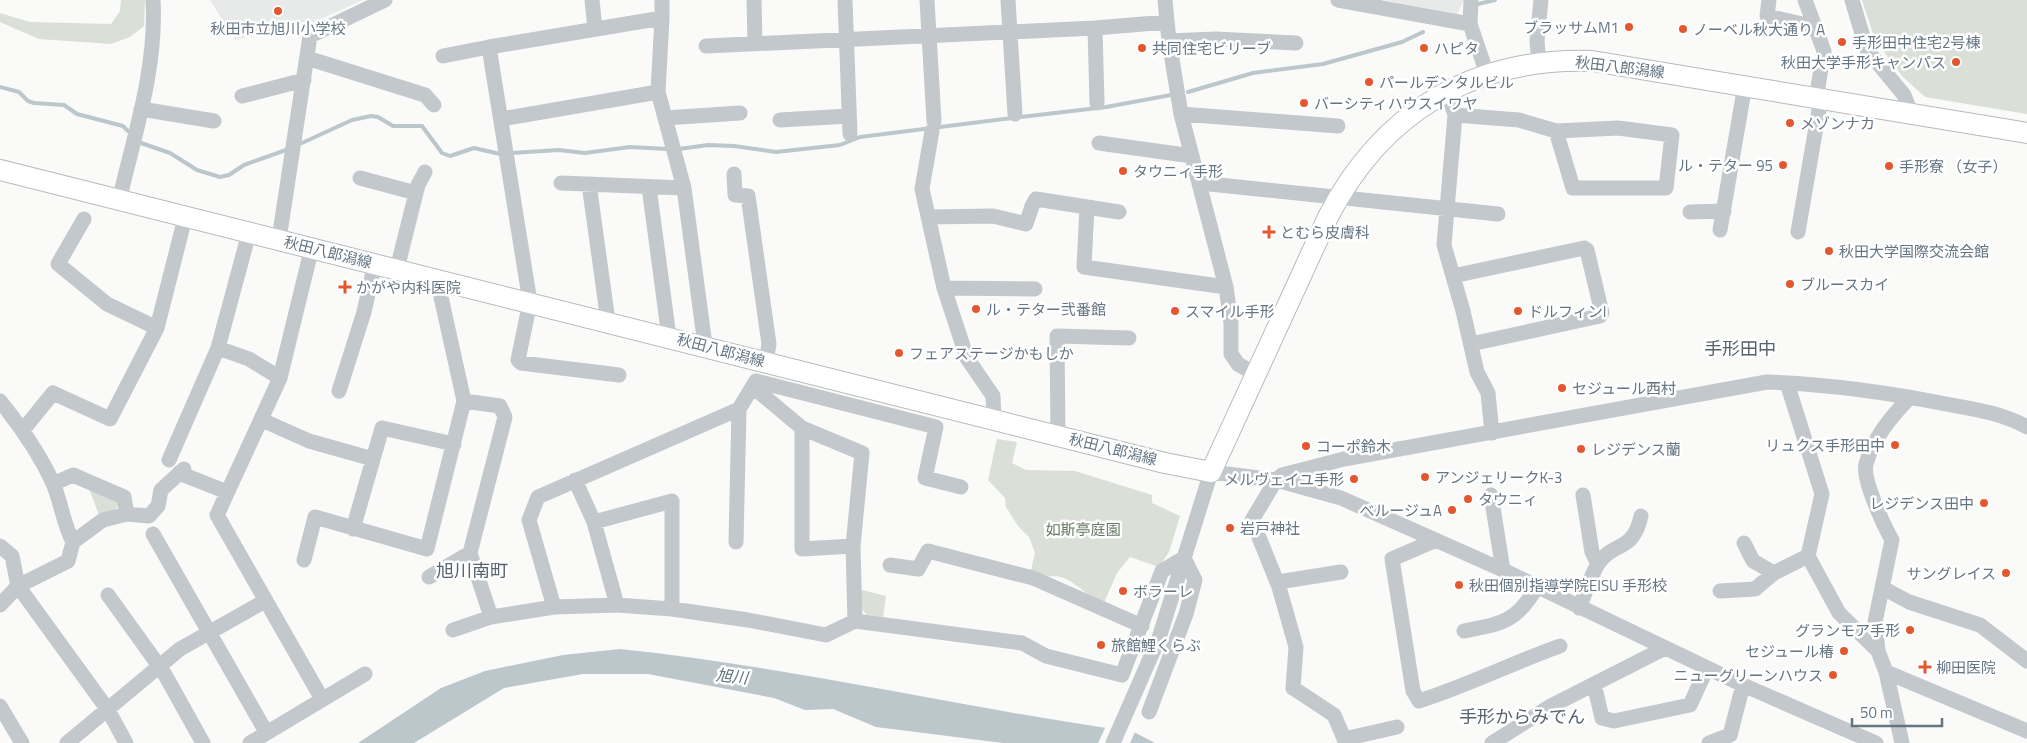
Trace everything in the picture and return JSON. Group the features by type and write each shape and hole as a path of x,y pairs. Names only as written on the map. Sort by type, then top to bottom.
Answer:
{"main road":[{"name":"秋田八郎潟線","path":"0,170 185,218 312,247 705,345 822,377 1165,463 1212,472 1255,374 1339,197 1366,158 1390,132 1418,109 1447,92 1487,74 1539,62 1592,61 2027,133"}],"street":[{"path":"118,201 142,109 153,35 153,0"},
{"path":"279,239 310,36 385,0"},
{"path":"592,0 595,29"},
{"path":"662,0 658,92 684,188 705,345"},
{"path":"754,0 755,44"},
{"path":"845,0 850,134"},
{"path":"927,0 933,126 922,189 944,288 967,358 994,396 994,420"},
{"path":"1008,0 1014,114"},
{"path":"1165,0 1166,22 1181,114 1226,287 1231,323 1231,354 1238,364 1255,374"},
{"path":"1338,0 1470,24"},
{"path":"1471,0 1470,24 1487,74"},
{"path":"1539,62 1537,41 1541,0"},
{"path":"1769,0 1767,16 1815,27"},
{"path":"1798,232 1821,98 1818,87 1824,51 1805,0"},
{"path":"1852,0 1867,50 1904,95 1911,113"},
{"path":"443,56 662,18"},
{"path":"706,46 1095,28 1166,22"},
{"path":"1095,28 1097,103"},
{"path":"1169,41 1215,39 1296,43"},
{"path":"488,47 530,302 518,360 521,363 619,375"},
{"path":"307,58 425,95 434,105"},
{"path":"242,96 304,80"},
{"path":"1720,230 1745,85"},
{"path":"501,119 658,92"},
{"path":"1447,92 1455,115 1444,245 1471,344 1476,372 1488,393 1492,433"},
{"path":"142,109 214,121"},
{"path":"664,118 740,114"},
{"path":"1181,114 1338,126"},
{"path":"1455,115 1519,120 1556,131 1618,128 1672,135 1666,188 1573,188 1556,131"},
{"path":"780,120 849,116"},
{"path":"1099,143 1192,156"},
{"path":"397,269 416,193 424,172"},
{"path":"734,174 735,195 748,196 769,344 766,362"},
{"path":"360,178 416,193"},
{"path":"1200,183 1498,214"},
{"path":"561,184 684,188"},
{"path":"589,184 608,322"},
{"path":"649,187 669,337"},
{"path":"928,217 993,216 1026,224 1036,199 1119,212"},
{"path":"1087,207 1084,267 1226,287"},
{"path":"1690,212 1724,211"},
{"path":"23,430 53,394 110,418 157,328 185,218"},
{"path":"84,220 58,264 107,304 157,328"},
{"path":"168,460 194,406 218,348 249,233"},
{"path":"312,247 280,378 217,515 322,699"},
{"path":"1453,276 1584,248 1587,250 1602,313 1600,316 1471,344"},
{"path":"339,390 364,312 375,263"},
{"path":"304,560 315,517 427,548 464,401 437,279"},
{"path":"944,288 1035,289"},
{"path":"1058,436 1058,336 1129,338"},
{"path":"218,348 249,359 280,378"},
{"path":"816,396 822,377"},
{"path":"736,542 739,409 756,381 936,427 925,478 961,487"},
{"path":"1787,383 1822,494 1808,556 1838,613 1878,651"},
{"path":"1397,727 1345,741 1334,715 1293,688 1296,647 1278,582 1252,520 1276,480 1289,473 1344,458 1492,433 1746,385 1787,383 1852,387 1993,413 2027,427"},
{"path":"753,388 802,428 862,454 854,546 855,621"},
{"path":"1902,743 1886,672 1878,651 1876,622 1892,540 1883,525 1871,493 1866,466 1885,424 1910,397"},
{"path":"0,401 23,430 53,484 67,530 73,542"},
{"path":"464,401 500,406 505,417 470,553 491,616"},
{"path":"554,607 529,520 538,497 739,409"},
{"path":"262,420 309,441 373,459"},
{"path":"353,529 382,428 454,444"},
{"path":"802,428 802,549 854,546"},
{"path":"0,605 18,586 68,560 73,542 102,520 127,514 149,516 158,506 161,490 182,471 227,492"},
{"path":"1113,743 1159,638 1212,472 1276,480 1341,498 1503,570 1743,685 1876,743"},
{"path":"53,484 73,475 124,497 127,514"},
{"path":"575,480 594,522 617,605"},
{"path":"1491,495 1503,570"},
{"path":"1583,495 1592,552 1598,564"},
{"path":"594,522 672,501 672,609"},
{"path":"1579,608 1598,564 1610,551 1628,543 1638,528 1641,516"},
{"path":"153,534 266,732"},
{"path":"1436,540 1392,559 1413,691 1419,701 1489,676 1560,646"},
{"path":"1744,543 1753,561 1774,573"},
{"path":"0,546 12,556 18,586 108,710 126,743"},
{"path":"890,566 918,568 928,551 1033,578 1142,626"},
{"path":"429,577 470,553"},
{"path":"1720,591 1755,589 1774,573 1808,556"},
{"path":"453,630 491,616 554,607 617,605 672,609 748,620 826,635 855,621 1022,643 1046,656 1122,675 1162,571 1184,558"},
{"path":"1149,712 1186,614 1195,580 1184,558"},
{"path":"1278,582 1341,572"},
{"path":"1464,631 1511,620 1527,604 1537,587"},
{"path":"1883,588 1909,602 1980,625 2027,661"},
{"path":"108,595 160,667 203,743"},
{"path":"67,743 180,649 265,601"},
{"path":"1492,743 1549,707 1665,648"},
{"path":"1594,684 1602,718 1614,721 1690,705 1707,668"},
{"path":"1886,672 2027,731"},
{"path":"250,743 365,674"},
{"path":"1709,743 1724,740 1730,735 1743,685"},
{"path":"0,706 4,722 22,743"}],"shaded area":[{"name":"秋田市立旭川小学校","path":"210,0 363,0 314,22 235,40"},
{"path":"1384,0 1464,0 1457,14"}],"green space":[{"path":"121,0 145,0 144,26 130,37 111,44 39,39 0,22 0,13 30,22 111,24 120,11"},
{"name":"秋田大学手形キャンパス","path":"1862,0 2027,0 2027,114 1925,97 1903,77 1875,40"},
{"name":"如斯亭庭園","path":"997,439 1017,442 1012,463 1026,470 1075,471 1152,495 1152,503 1180,516 1169,552 1159,567 1130,557 1117,573 1104,603 1093,598 1064,578 1044,576 1031,570 1035,553 1029,537 1018,526 1006,507 1005,498 988,480"},
{"path":"88,486 119,502 117,508 99,515"},
{"path":"862,590 886,596 883,617 867,615 859,606"}],"water":[{"name":"旭川","path":"620,649 749,666 1134,732 1155,743 1003,743 876,727 833,709 805,710 774,698 648,674 583,674 504,688 414,743 358,743 441,688 485,671 563,655"}],"pier":[{"path":"1106,726 1136,730 1130,743 1098,743"}],"waterway":[{"path":"1478,4 1495,0"},
{"path":"1188,92 1253,73 1323,64 1402,42 1423,32"},
{"path":"0,87 19,92 28,101 64,105 77,114 123,126 128,131"},
{"path":"1021,117 1106,107 1171,95"},
{"path":"302,143 352,120 371,116 378,117 393,126 422,126 442,153 450,156 474,148 500,154"},
{"path":"679,149 708,145 734,146 776,152 840,145 860,137 1012,118"},
{"path":"141,143 170,153 197,170 220,177 229,175 244,165 286,150"},
{"path":"511,153 559,150 585,153 630,147 667,149"}],"place":[{"name":"秋田市立旭川小学校","path":"278,11"},
{"name":"ブラッサムM1","path":"1629,27"},
{"name":"ノーベル秋大通り A","path":"1683,29"},
{"name":"手形田中住宅2号棟","path":"1842,42"},
{"name":"共同住宅ビリーブ","path":"1142,48"},
{"name":"ハピタ","path":"1424,48"},
{"name":"秋田大学手形キャンパス","path":"1956,62"},
{"name":"パールデンタルビル","path":"1369,82"},
{"name":"バーシティハウスイワヤ","path":"1304,103"},
{"name":"メゾンナカ","path":"1790,123"},
{"name":"ル・テター 95","path":"1783,165"},
{"name":"手形寮 （女子）","path":"1889,166"},
{"name":"タウニィ手形","path":"1123,171"},
{"name":"とむら皮膚科","path":"1269,232"},
{"name":"秋田大学国際交流会館","path":"1829,251"},
{"name":"ブルースカイ","path":"1790,284"},
{"name":"かがや内科医院","path":"345,287"},
{"name":"ル・テター弐番館","path":"976,309"},
{"name":"スマイル手形","path":"1175,311"},
{"name":"ドルフィンI","path":"1518,311"},
{"name":"フェアステージかもしか","path":"899,353"},
{"name":"セジュール西村","path":"1562,388"},
{"name":"リュクス手形田中","path":"1895,445"},
{"name":"コーポ鈴木","path":"1306,446"},
{"name":"レジデンス蘭","path":"1581,449"},
{"name":"アンジェリークK-3","path":"1425,477"},
{"name":"メルヴェイユ手形","path":"1354,479"},
{"name":"タウニィ","path":"1468,499"},
{"name":"レジデンス田中","path":"1984,503"},
{"name":"べルージュA","path":"1452,510"},
{"name":"岩戸神社","path":"1230,528"},
{"name":"サングレイス","path":"2006,573"},
{"name":"秋田個別指導学院EISU 手形校","path":"1459,585"},
{"name":"ボラーレ","path":"1123,591"},
{"name":"グランモア手形","path":"1910,630"},
{"name":"旅館鯉くらぶ","path":"1101,645"},
{"name":"セジュール椿","path":"1844,651"},
{"name":"柳田医院","path":"1925,667"},
{"name":"ニューグリーンハウス","path":"1833,675"}],"district":[{"name":"手形田中","path":"1740,348"},
{"name":"旭川南町","path":"472,570"},
{"name":"手形からみでん","path":"1522,716"}]}
